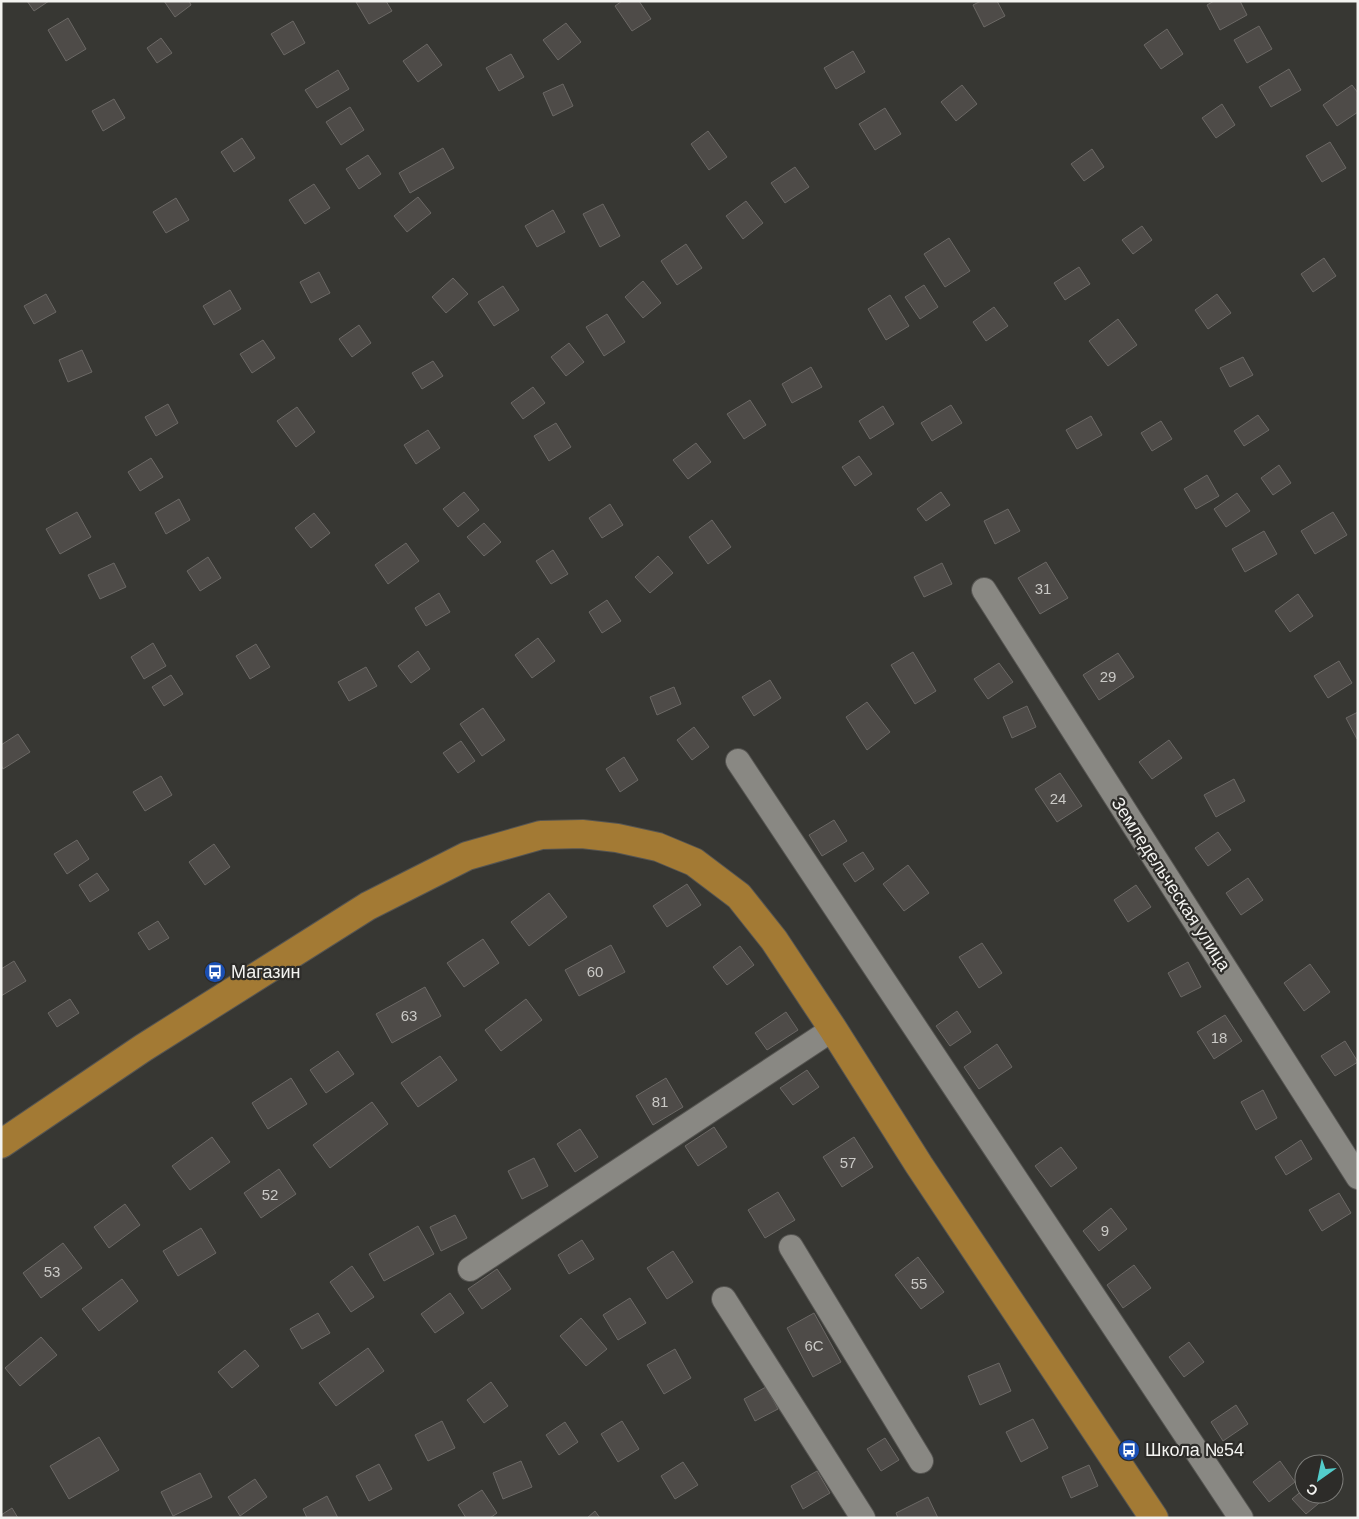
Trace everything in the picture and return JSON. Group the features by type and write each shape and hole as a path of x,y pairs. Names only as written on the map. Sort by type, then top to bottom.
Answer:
{"main road":[{"path":"1,1144 143,1048 368,906 467,856 541,835 582,834 617,838 658,847 694,862 739,896 774,940 833,1029 918,1165 1150,1516"}],"street":[{"name":"Земледельческая улица","path":"984,590 1358,1177"},
{"path":"738,761 1240,1518"},
{"path":"470,1269 833,1029"},
{"path":"791,1246 921,1461"},
{"path":"724,1299 863,1518"}],"building":[{"path":"27,1 49,1 34,11"},
{"path":"164,1 189,1 191,5 175,17"},
{"path":"386,1 392,11 369,24 356,2"},
{"path":"622,1 639,1 651,19 632,31 615,6"},
{"path":"981,1 997,1 1005,16 984,27 973,5"},
{"path":"1214,1 1240,1 1247,15 1220,30 1207,5"},
{"path":"68,18 86,49 66,61 48,30"},
{"path":"293,21 305,43 284,55 271,34"},
{"path":"566,23 581,42 558,60 543,40"},
{"path":"1259,26 1272,49 1247,63 1234,40"},
{"path":"1167,29 1183,54 1161,69 1144,45"},
{"path":"161,38 172,53 157,63 147,48"},
{"path":"427,44 442,65 418,82 403,61"},
{"path":"853,51 865,72 836,89 824,68"},
{"path":"511,54 524,77 499,91 486,68"},
{"path":"1289,69 1301,90 1271,107 1259,87"},
{"path":"338,70 349,89 317,108 305,90"},
{"path":"563,84 573,106 553,116 543,93"},
{"path":"962,85 977,104 956,121 941,102"},
{"path":"1352,85 1358,93 1358,112 1337,126 1323,105"},
{"path":"114,99 125,118 103,131 92,111"},
{"path":"1222,104 1235,125 1216,138 1202,118"},
{"path":"350,107 364,130 341,145 326,122"},
{"path":"885,108 901,134 875,150 859,124"},
{"path":"708,131 727,157 709,170 691,144"},
{"path":"242,138 255,158 234,172 221,152"},
{"path":"1330,142 1346,168 1322,182 1306,156"},
{"path":"443,148 454,168 410,193 399,173"},
{"path":"1092,149 1104,167 1084,181 1071,164"},
{"path":"368,155 381,174 359,189 346,169"},
{"path":"795,167 809,187 785,203 771,183"},
{"path":"314,184 330,208 305,224 289,200"},
{"path":"418,197 431,213 407,232 394,216"},
{"path":"176,198 189,220 166,233 153,212"},
{"path":"746,201 763,223 743,239 726,216"},
{"path":"603,204 620,236 600,247 583,214"},
{"path":"553,210 565,232 537,247 525,226"},
{"path":"1142,226 1152,240 1133,254 1122,240"},
{"path":"949,238 970,271 945,287 924,254"},
{"path":"686,244 702,268 677,285 661,261"},
{"path":"1324,258 1336,276 1313,292 1301,274"},
{"path":"1079,267 1090,284 1065,300 1054,283"},
{"path":"319,272 330,293 311,303 300,282"},
{"path":"453,278 468,294 446,313 432,297"},
{"path":"643,281 661,303 643,318 625,297"},
{"path":"924,285 938,307 920,319 905,297"},
{"path":"503,286 519,310 494,326 478,302"},
{"path":"230,290 241,309 214,325 203,306"},
{"path":"46,294 56,312 34,324 24,306"},
{"path":"1217,294 1231,313 1208,329 1195,310"},
{"path":"890,295 909,326 886,340 868,309"},
{"path":"994,307 1008,326 986,341 973,322"},
{"path":"607,314 625,342 604,356 586,327"},
{"path":"1118,319 1137,345 1108,366 1089,341"},
{"path":"359,325 371,343 352,357 339,339"},
{"path":"263,340 275,358 252,373 240,354"},
{"path":"569,343 584,362 566,376 551,357"},
{"path":"82,350 92,372 68,382 59,360"},
{"path":"1243,357 1253,375 1230,387 1220,368"},
{"path":"433,361 443,376 422,389 412,373"},
{"path":"811,367 822,387 792,403 782,384"},
{"path":"533,387 545,403 523,419 511,403"},
{"path":"750,400 766,425 744,439 727,414"},
{"path":"168,404 178,423 156,436 145,417"},
{"path":"951,405 962,423 932,441 921,423"},
{"path":"883,406 894,424 870,439 859,421"},
{"path":"297,407 315,432 296,447 277,421"},
{"path":"1258,415 1269,430 1244,446 1234,431"},
{"path":"1091,416 1102,435 1077,449 1066,430"},
{"path":"1161,421 1172,439 1152,451 1141,433"},
{"path":"556,423 571,447 549,461 534,436"},
{"path":"428,430 440,448 416,464 404,445"},
{"path":"696,443 711,462 688,479 673,460"},
{"path":"859,456 872,474 855,486 842,467"},
{"path":"151,458 163,477 140,491 128,472"},
{"path":"1279,465 1291,483 1273,495 1261,478"},
{"path":"1207,475 1219,496 1196,509 1184,489"},
{"path":"464,492 479,510 458,527 443,509"},
{"path":"941,492 950,505 926,521 917,509"},
{"path":"1237,493 1250,511 1226,527 1214,509"},
{"path":"179,499 190,520 166,534 155,513"},
{"path":"610,504 623,525 602,538 589,518"},
{"path":"1008,509 1020,531 995,544 984,521"},
{"path":"77,512 91,537 60,554 46,529"},
{"path":"1333,512 1347,535 1315,554 1301,531"},
{"path":"314,513 330,533 311,548 295,528"},
{"path":"712,520 731,547 708,564 689,537"},
{"path":"484,523 501,542 484,556 467,537"},
{"path":"1264,531 1277,554 1245,572 1232,549"},
{"path":"406,543 419,561 388,584 375,565"},
{"path":"553,550 568,574 551,584 536,561"},
{"path":"658,556 673,573 650,593 635,577"},
{"path":"208,557 221,578 200,591 187,571"},
{"path":"1046,562 1068,598 1040,614 1018,578"},
{"path":"114,563 126,587 100,599 88,575"},
{"path":"942,563 952,584 924,597 914,577"},
{"path":"439,593 450,612 426,626 415,608"},
{"path":"1298,594 1313,616 1290,632 1275,611"},
{"path":"607,600 621,621 602,633 589,612"},
{"path":"538,638 555,661 532,678 515,655"},
{"path":"153,643 166,666 144,679 131,657"},
{"path":"256,644 270,667 250,679 236,656"},
{"path":"418,651 430,669 411,683 398,666"},
{"path":"913,652 936,691 915,704 891,665"},
{"path":"1118,653 1134,677 1099,700 1083,675"},
{"path":"1339,661 1352,683 1328,698 1314,676"},
{"path":"999,663 1013,682 988,699 974,679"},
{"path":"366,667 377,686 349,701 338,682"},
{"path":"171,675 183,694 164,706 152,687"},
{"path":"770,680 781,698 754,716 742,697"},
{"path":"674,687 681,704 657,715 650,697"},
{"path":"867,702 890,732 867,750 846,717"},
{"path":"1027,706 1036,727 1012,738 1003,717"},
{"path":"483,708 505,740 482,756 460,724"},
{"path":"1358,712 1358,739 1357,739 1346,718"},
{"path":"694,727 709,747 692,760 677,740"},
{"path":"18,734 30,752 3,769 1,765 1,745"},
{"path":"1169,740 1182,758 1152,779 1139,762"},
{"path":"461,741 475,761 458,773 443,753"},
{"path":"624,757 638,780 620,792 606,769"},
{"path":"1060,773 1082,806 1057,822 1035,789"},
{"path":"161,776 172,795 145,811 133,792"},
{"path":"1234,779 1245,801 1216,817 1204,795"},
{"path":"834,820 847,841 822,856 809,835"},
{"path":"1218,832 1231,850 1208,866 1195,848"},
{"path":"77,840 89,859 67,874 54,854"},
{"path":"214,844 230,867 205,885 189,862"},
{"path":"863,852 874,869 855,882 843,864"},
{"path":"908,865 929,893 904,911 883,884"},
{"path":"97,873 109,890 90,902 79,885"},
{"path":"1248,878 1263,900 1241,915 1226,893"},
{"path":"687,884 701,905 667,927 653,906"},
{"path":"1136,885 1151,907 1128,922 1114,900"},
{"path":"549,893 567,917 529,946 511,922"},
{"path":"158,921 169,938 149,950 138,933"},
{"path":"483,939 499,963 464,987 447,963"},
{"path":"982,943 1002,973 979,988 959,957"},
{"path":"611,945 625,972 579,996 565,970"},
{"path":"740,946 754,965 727,985 713,967"},
{"path":"14,961 26,981 1,996 1,969"},
{"path":"1188,962 1201,987 1181,997 1168,973"},
{"path":"1310,964 1330,992 1304,1011 1284,983"},
{"path":"425,987 441,1016 392,1043 376,1014"},
{"path":"70,999 79,1013 57,1027 48,1013"},
{"path":"526,999 542,1020 501,1051 485,1030"},
{"path":"957,1011 971,1032 950,1046 936,1026"},
{"path":"786,1012 798,1030 767,1050 755,1033"},
{"path":"1225,1015 1242,1041 1214,1059 1197,1032"},
{"path":"1345,1041 1358,1062 1335,1076 1321,1056"},
{"path":"997,1044 1012,1067 979,1089 964,1067"},
{"path":"338,1051 354,1074 326,1093 310,1070"},
{"path":"440,1056 457,1080 418,1107 401,1083"},
{"path":"807,1070 819,1087 793,1105 780,1088"},
{"path":"291,1078 307,1104 268,1129 252,1103"},
{"path":"666,1078 683,1107 653,1125 636,1096"},
{"path":"1263,1090 1277,1118 1256,1130 1241,1102"},
{"path":"372,1102 388,1124 330,1168 313,1145"},
{"path":"714,1127 727,1147 698,1166 685,1146"},
{"path":"580,1129 598,1157 575,1172 557,1144"},
{"path":"212,1137 230,1162 190,1190 172,1166"},
{"path":"854,1137 873,1167 842,1187 823,1157"},
{"path":"1301,1140 1312,1159 1286,1175 1275,1157"},
{"path":"1061,1147 1077,1168 1051,1187 1035,1166"},
{"path":"534,1158 548,1186 522,1199 508,1171"},
{"path":"279,1169 296,1194 261,1218 244,1193"},
{"path":"778,1192 795,1220 765,1238 748,1210"},
{"path":"1339,1193 1351,1213 1322,1231 1309,1210"},
{"path":"125,1204 140,1225 109,1248 94,1227"},
{"path":"1111,1208 1127,1229 1099,1251 1083,1231"},
{"path":"455,1215 467,1238 441,1251 430,1227"},
{"path":"418,1226 434,1254 384,1281 369,1254"},
{"path":"201,1228 216,1253 178,1276 163,1251"},
{"path":"582,1240 594,1259 569,1274 558,1255"},
{"path":"63,1243 82,1268 41,1298 23,1273"},
{"path":"673,1251 693,1282 667,1299 647,1268"},
{"path":"918,1257 944,1292 921,1309 895,1275"},
{"path":"1134,1265 1151,1288 1123,1308 1107,1285"},
{"path":"352,1266 374,1297 351,1312 330,1282"},
{"path":"497,1269 511,1289 482,1309 468,1289"},
{"path":"122,1279 138,1301 99,1331 82,1309"},
{"path":"450,1293 464,1313 435,1333 421,1314"},
{"path":"630,1298 646,1323 618,1340 603,1315"},
{"path":"318,1313 330,1333 302,1349 290,1329"},
{"path":"814,1313 841,1362 813,1377 787,1328"},
{"path":"581,1318 607,1349 586,1366 560,1336"},
{"path":"41,1337 57,1355 20,1386 5,1368"},
{"path":"1189,1342 1204,1362 1184,1377 1169,1357"},
{"path":"368,1348 384,1371 336,1406 319,1383"},
{"path":"675,1349 691,1378 664,1394 647,1365"},
{"path":"245,1350 259,1366 232,1388 218,1372"},
{"path":"999,1363 1011,1391 980,1405 968,1376"},
{"path":"491,1382 508,1406 484,1423 467,1400"},
{"path":"766,1387 778,1409 755,1421 744,1399"},
{"path":"1236,1405 1248,1424 1223,1441 1211,1422"},
{"path":"1033,1419 1048,1448 1021,1462 1006,1432"},
{"path":"442,1421 455,1448 428,1461 415,1435"},
{"path":"622,1421 639,1449 618,1462 601,1434"},
{"path":"565,1422 578,1442 559,1455 546,1435"},
{"path":"99,1437 119,1470 69,1499 50,1466"},
{"path":"885,1438 899,1460 881,1471 867,1449"},
{"path":"521,1461 532,1487 503,1499 493,1473"},
{"path":"1280,1461 1294,1481 1294,1483 1269,1502 1253,1482"},
{"path":"683,1462 698,1485 675,1499 661,1476"},
{"path":"379,1464 392,1489 369,1501 356,1476"},
{"path":"1089,1465 1098,1486 1071,1498 1062,1477"},
{"path":"817,1471 830,1493 803,1509 791,1486"},
{"path":"200,1473 212,1497 173,1516 161,1492"},
{"path":"255,1479 267,1497 240,1516 228,1497"},
{"path":"482,1490 497,1513 490,1518 466,1518 458,1505"},
{"path":"327,1496 338,1518 307,1518 303,1509"},
{"path":"928,1497 938,1518 898,1518 896,1513"},
{"path":"1297,1504 1318,1504 1306,1514"},
{"path":"12,1508 18,1518 1,1518 1,1515"},
{"path":"595,1511 600,1518 587,1518"}],"place":[{"name":"Магазин","path":"215,972"},
{"name":"Школа №54","path":"1129,1450"}]}
